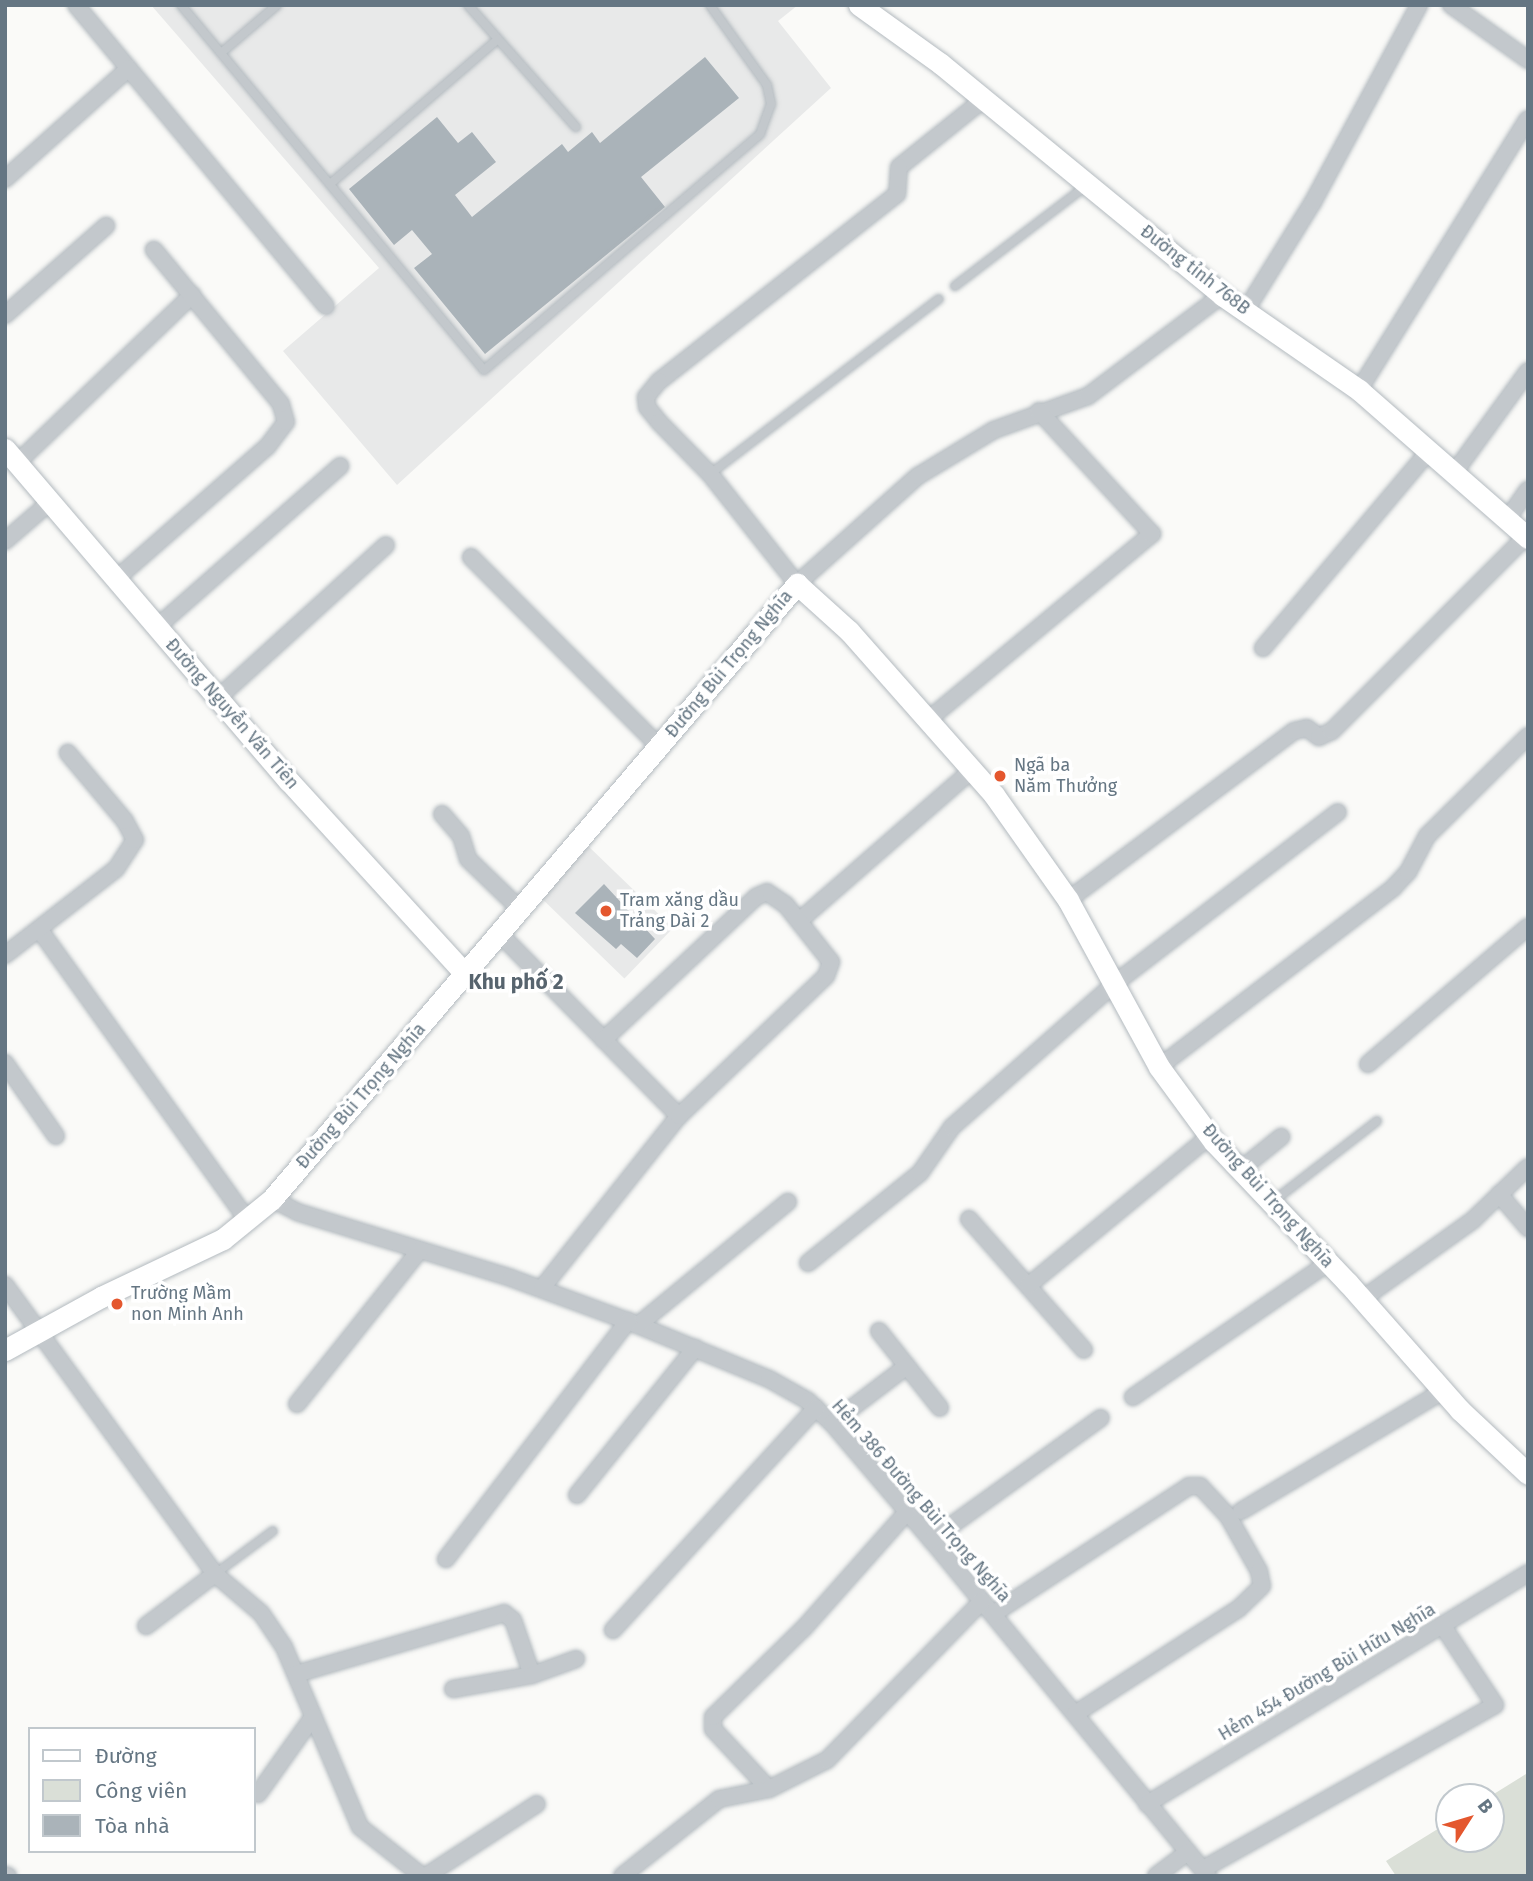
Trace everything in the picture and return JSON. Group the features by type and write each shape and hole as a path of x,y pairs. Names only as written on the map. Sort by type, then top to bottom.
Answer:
{"street":[{"path":"76,5 326,306"},
{"name":"Đường tỉnh 768B","path":"859,5 984,99 1222,295 1359,390 1527,537"},
{"path":"1246,310 1314,202 1419,5"},
{"path":"1451,5 1528,60"},
{"path":"5,179 129,68"},
{"path":"984,99 899,167 897,194 650,390 647,407 710,474 797,584 918,476 995,430 1039,411 1088,397 1222,295"},
{"path":"1359,390 1528,119"},
{"path":"5,315 106,226"},
{"path":"116,579 267,447 286,422 281,404 154,250"},
{"path":"11,456 192,295"},
{"path":"1454,473 1528,371"},
{"path":"929,719 1152,534 1039,411"},
{"path":"1264,648 1429,451"},
{"name":"Đường Nguyễn Văn Tiên","path":"11,456 218,698 465,974"},
{"path":"157,628 340,466"},
{"path":"1506,520 1528,490"},
{"path":"5,541 50,502"},
{"path":"1068,900 1294,730 1307,728 1319,737 1332,731 1527,537"},
{"path":"218,698 386,545"},
{"path":"471,557 659,746"},
{"name":"Đường Bùi Trọng Nghĩa","path":"5,1350 101,1297 223,1239 272,1199 797,584 849,631 972,770 1068,900 1160,1067 1210,1136 1443,1391 1528,1474"},
{"path":"1160,1067 1394,888 1408,872 1427,836 1528,736"},
{"path":"5,955 116,869 135,840 125,821 68,752"},
{"path":"799,921 972,770"},
{"path":"808,1263 920,1173 952,1127 1114,984 1338,812"},
{"path":"442,814 461,836 468,859 520,909"},
{"path":"542,1288 679,1116 831,970 831,962 776,895 756,897 603,1040"},
{"path":"1368,1064 1528,927"},
{"path":"39,929 247,1219"},
{"path":"499,933 679,1116"},
{"path":"5,1063 56,1136"},
{"path":"1029,1285 1210,1136"},
{"path":"1240,1170 1281,1137"},
{"path":"1361,1300 1474,1220 1528,1167"},
{"path":"1499,1194 1528,1228"},
{"name":"Hẻm 386 Đường Bùi Trọng Nghĩa","path":"272,1199 297,1212 542,1288 769,1379 816,1408 832,1423 931,1540 1205,1872"},
{"path":"446,1559 633,1323 788,1202"},
{"path":"969,1219 1084,1350"},
{"path":"297,1404 420,1250"},
{"path":"1133,1396 1328,1263"},
{"path":"5,1285 215,1574 261,1613 296,1674 360,1827 416,1874 537,1804"},
{"path":"879,1331 940,1408"},
{"path":"577,1494 695,1348"},
{"path":"832,1423 907,1366"},
{"path":"1241,1511 1443,1391"},
{"path":"613,1630 816,1408"},
{"path":"931,1540 1101,1418"},
{"path":"993,1614 1189,1486 1200,1486 1219,1506 1259,1571 1262,1586 1238,1609 1075,1714"},
{"path":"769,1789 713,1729 713,1717 720,1707 804,1628 907,1512"},
{"name":"Hẻm 454 Đường Bùi Hữu Nghĩa","path":"1147,1804 1528,1573"},
{"path":"146,1626 215,1574"},
{"path":"622,1876 719,1799 769,1789 827,1760 982,1601"},
{"path":"296,1674 504,1613 513,1620 532,1675"},
{"path":"1205,1872 1495,1705 1442,1625"},
{"path":"453,1689 532,1675 576,1659"},
{"path":"258,1794 313,1717"},
{"path":"1156,1876 1188,1852"}],"lane":[{"path":"181,5 484,370 760,134 771,104 768,85 710,5"},
{"path":"221,53 276,5"},
{"path":"468,5 576,127"},
{"path":"330,184 498,39"},
{"path":"955,286 1088,184"},
{"path":"710,474 939,299"},
{"path":"1271,1203 1377,1121"},
{"path":"215,1574 273,1531"}],"shaded area":[{"path":"151,5 798,5 778,21 831,88 397,485 283,351 379,268"},
{"name":"Trạm xăng dầu Trảng Dài 2","path":"586,844 673,928 624,978 537,894"}],"green space":[{"path":"1526,1774 1528,1876 1396,1876 1386,1861 1435,1831 1435,1853 1505,1853 1505,1787"}],"building":[{"path":"705,57 739,98 641,177 665,207 485,354 414,268 432,254 412,230 394,245 349,189 437,117 458,143 472,132 496,162 455,195 472,217 562,144 568,152 592,132 600,143"},
{"path":"604,884 655,939 637,958 621,944 616,949 575,913"}],"place":[{"name":"Ngã ba Năm Thưởng","path":"1000,776"},
{"name":"Trạm xăng dầu Trảng Dài 2","path":"606,911"},
{"name":"Trường Mầm non Minh Anh","path":"117,1304"}],"district":[{"name":"Khu phố 2","path":"516,982"}]}
